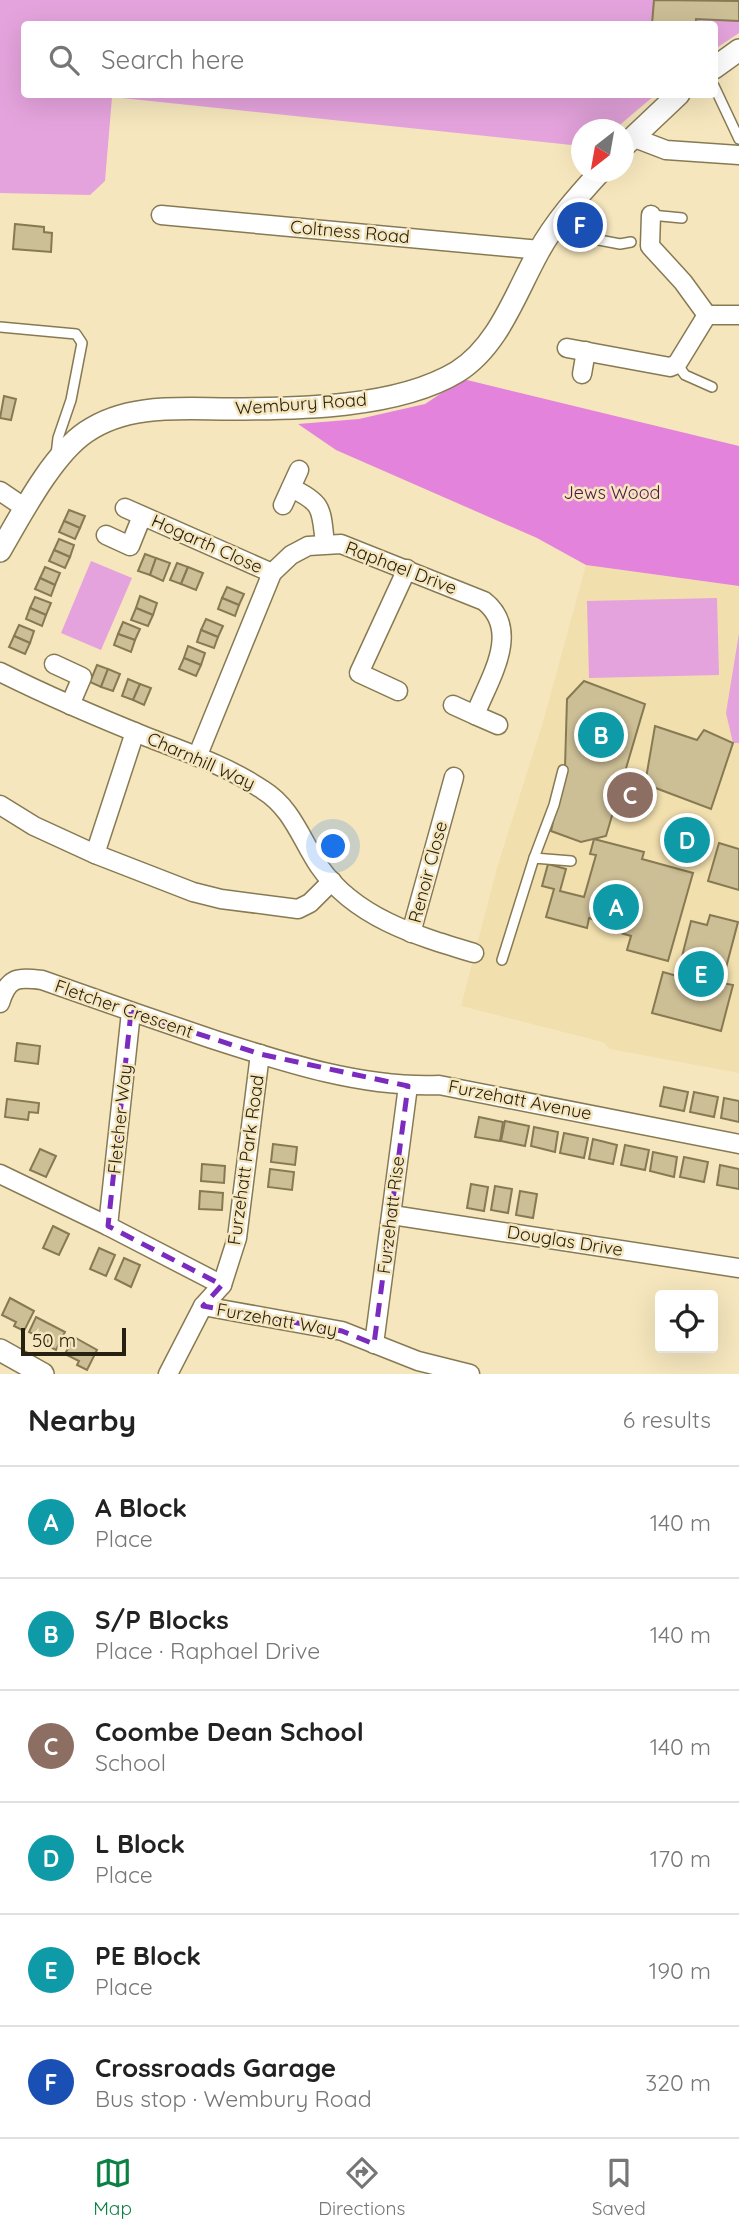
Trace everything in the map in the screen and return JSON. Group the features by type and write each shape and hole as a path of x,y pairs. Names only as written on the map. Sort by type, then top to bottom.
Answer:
{"street":[{"path":"718,66 739,50"},
{"path":"634,136 675,98"},
{"path":"634,143 666,150 739,155"},
{"name":"Wembury Road","path":"0,551 55,464 85,433 117,415 169,409 289,408 344,403 424,388 440,381 467,364 492,338 556,224 592,182"},
{"name":"Coltness Road","path":"161,215 540,250"},
{"path":"651,215 640,241 683,282 707,315"},
{"path":"707,315 739,315"},
{"path":"567,348 660,367 677,364 707,315"},
{"path":"582,374 586,351"},
{"path":"299,470 287,497 308,496 320,507 325,544"},
{"path":"0,491 25,509"},
{"name":"Hogarth Close","path":"125,509 272,573"},
{"name":"Hogarth Close","path":"106,535 130,546 142,516"},
{"name":"Raphael Drive","path":"197,757 272,573 291,555 308,545 341,544 484,601 496,610 502,626 503,645 475,715"},
{"path":"398,691 352,670 407,569"},
{"path":"54,663 82,677 70,705"},
{"name":"Charnhill Way","path":"0,672 70,705 248,780 281,803 320,867 332,881 374,917 411,933 474,953"},
{"path":"453,705 498,725"},
{"path":"95,853 135,732"},
{"name":"Renoir Close","path":"411,933 436,809 454,777"},
{"path":"0,805 34,826 95,853 193,892 221,899 298,909 310,903 332,881"},
{"name":"Fletcher Crescent","path":"0,1003 4,991 12,981 24,978 42,980 260,1054"},
{"name":"Fletcher Way","path":"107,1226 131,1012"},
{"name":"Furzehatt Avenue","path":"260,1054 338,1075 408,1086 439,1085 739,1144"},
{"name":"Furzehatt Park Road","path":"168,1374 203,1306 222,1285 237,1238 260,1054"},
{"name":"Furzehatt Rise","path":"374,1344 408,1086"},
{"path":"0,1174 222,1285"},
{"name":"Douglas Drive","path":"392,1215 739,1268"},
{"name":"Furzehatt Way","path":"203,1306 342,1331 418,1361 470,1374"},
{"path":"0,1350 43,1374"}],"lane":[{"path":"718,92 739,137"},
{"path":"651,215 682,218"},
{"path":"578,236 620,244 640,241"},
{"path":"0,327 76,334 82,342 71,400 58,438 55,464"},
{"path":"677,364 685,375 712,387"},
{"path":"502,960 563,769"},
{"path":"534,858 570,861"}],"highlighted area":[{"path":"131,1012 260,1054 408,1086 374,1344 342,1331 203,1306 222,1285 108,1226"}],"shaded area":[{"path":"0,0 739,0 739,33 718,47 718,21 21,21 21,98 112,98 105,181 90,195 0,193"},
{"path":"122,98 651,98 627,119 571,119 571,145"},
{"path":"91,561 132,578 101,650 61,633"},
{"path":"586,565 739,586 739,1073 610,1049 603,1042 461,1006 497,868 543,722"},
{"path":"717,598 719,675 589,678 587,601"},
{"path":"739,633 739,743 733,743 726,713"}],"green space":[{"name":"Jews Wood","path":"463,379 739,446 739,586 586,565 537,538 336,450 298,424 359,419 425,404"}],"building":[{"path":"654,0 739,1 739,21 652,21"},
{"path":"15,224 44,227 44,232 52,233 51,252 13,249"},
{"path":"4,396 16,399 11,420 0,418"},
{"path":"69,510 85,516 80,528 64,521"},
{"path":"64,521 80,528 75,539 59,532"},
{"path":"59,539 74,545 70,557 54,550"},
{"path":"54,550 70,557 65,568 49,561"},
{"path":"145,554 156,558 150,575 138,571"},
{"path":"156,558 170,563 163,581 150,575"},
{"path":"177,563 188,567 181,584 170,580"},
{"path":"45,567 60,573 55,585 40,578"},
{"path":"188,567 203,573 196,590 181,584"},
{"path":"40,578 55,585 51,596 35,589"},
{"path":"227,587 244,594 239,605 222,598"},
{"path":"140,596 157,603 153,615 136,608"},
{"path":"35,597 51,603 46,615 30,608"},
{"path":"222,598 239,605 235,616 218,609"},
{"path":"30,608 46,615 42,626 26,619"},
{"path":"136,608 153,615 148,626 131,620"},
{"path":"206,619 223,626 218,637 201,630"},
{"path":"123,622 140,629 135,640 118,634"},
{"path":"19,625 34,631 30,643 14,636"},
{"path":"201,630 218,637 214,648 197,642"},
{"path":"118,634 135,640 131,652 114,645"},
{"path":"14,636 30,643 25,654 9,647"},
{"path":"188,646 205,653 201,665 184,658"},
{"path":"184,658 201,665 196,676 179,669"},
{"path":"97,665 108,669 101,687 90,682"},
{"path":"108,669 120,674 113,691 101,687"},
{"path":"128,679 140,684 133,700 122,696"},
{"path":"584,681 645,704 606,836 581,842 551,831 565,767 567,699"},
{"path":"140,684 151,688 144,705 133,700"},
{"path":"655,726 697,740 704,730 733,743 711,809 645,784"},
{"path":"674,818 709,827 700,862 665,852"},
{"path":"594,839 644,852 642,859 693,873 668,961 627,950 631,936 607,929 608,924 589,918 587,928 546,917 554,889 542,886 548,864 566,869 560,891 584,897 596,855 590,854"},
{"path":"719,843 739,849 739,890 708,881"},
{"path":"710,915 738,922 722,983 733,985 721,1031 652,1013 663,972 677,976 691,921 707,925"},
{"path":"17,1043 40,1046 38,1064 15,1061"},
{"path":"664,1087 688,1092 684,1111 660,1106"},
{"path":"694,1092 718,1097 714,1117 690,1112"},
{"path":"724,1098 739,1101 739,1122 721,1118"},
{"path":"7,1099 39,1103 38,1113 29,1112 28,1120 5,1117"},
{"path":"479,1117 503,1122 500,1141 475,1137"},
{"path":"505,1121 529,1126 525,1146 501,1141"},
{"path":"534,1127 558,1132 555,1152 531,1146"},
{"path":"564,1133 588,1138 584,1158 560,1153"},
{"path":"593,1139 617,1145 613,1164 589,1159"},
{"path":"273,1144 297,1147 295,1165 271,1162"},
{"path":"625,1145 649,1150 645,1170 621,1165"},
{"path":"40,1149 56,1156 46,1177 30,1170"},
{"path":"653,1152 677,1157 674,1177 650,1171"},
{"path":"684,1157 708,1162 704,1182 680,1177"},
{"path":"202,1164 225,1166 224,1183 201,1181"},
{"path":"720,1165 739,1169 739,1189 717,1185"},
{"path":"270,1169 294,1172 292,1190 268,1187"},
{"path":"471,1184 488,1187 484,1211 467,1208"},
{"path":"495,1186 512,1189 508,1213 491,1210"},
{"path":"200,1191 223,1193 222,1210 199,1209"},
{"path":"520,1191 537,1194 533,1218 516,1215"},
{"path":"53,1226 69,1234 59,1255 43,1248"},
{"path":"99,1248 115,1255 106,1276 90,1269"},
{"path":"124,1258 140,1265 131,1287 115,1279"},
{"path":"10,1298 34,1311 24,1331 14,1326 16,1322 2,1315"},
{"path":"36,1317 65,1332 56,1350 46,1345 48,1341 29,1332"},
{"path":"74,1337 97,1350 87,1370 77,1365 79,1361 65,1354"}],"place":[{"name":"Crossroads Garage","path":"580,225"},
{"name":"S/P Blocks","path":"601,735"},
{"name":"Coombe Dean School","path":"630,795"},
{"name":"L Block","path":"687,840"},
{"name":"A Block","path":"616,907"},
{"name":"PE Block","path":"701,974"}]}
